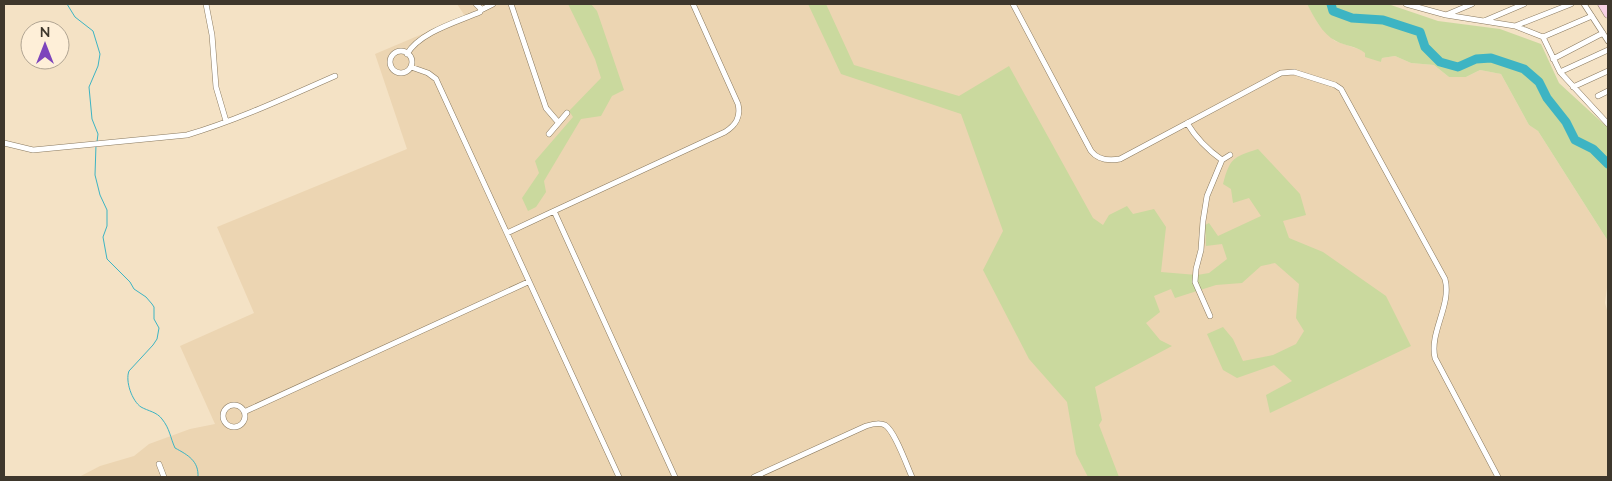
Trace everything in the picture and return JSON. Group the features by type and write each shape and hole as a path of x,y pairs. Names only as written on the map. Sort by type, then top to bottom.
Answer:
{"street":[{"path":"206,4 212,35 216,87 226,121"},
{"path":"476,4 481,10"},
{"path":"407,54 416,42 422,38 493,4"},
{"path":"512,4 546,108 558,122"},
{"path":"507,233 725,132 736,123 739,111 737,100 693,4"},
{"path":"1013,4 1091,151 1095,156 1105,159 1120,159 1284,72 1294,72 1335,85 1344,92 1445,279 1446,294 1434,346 1435,358 1498,477"},
{"path":"1406,4 1446,15 1515,26 1544,37 1592,16"},
{"path":"1415,6 1421,4"},
{"path":"1446,15 1472,4"},
{"path":"1484,21 1524,4"},
{"path":"1515,26 1571,4"},
{"path":"1584,4 1608,41"},
{"path":"1602,4 1608,14"},
{"path":"1553,59 1603,33"},
{"path":"1544,37 1560,72 1608,124"},
{"path":"1560,72 1608,50"},
{"path":"401,51 411,58 411,67 406,72 400,74 390,66 390,60 395,53 401,51"},
{"path":"411,67 428,73 436,79 619,477"},
{"path":"1572,87 1608,71"},
{"path":"4,143 29,150 187,135 286,98 336,76"},
{"path":"1598,96 1608,91"},
{"path":"549,134 567,113"},
{"path":"1187,123 1210,152 1222,160"},
{"path":"1210,316 1194,276 1201,250 1205,205 1222,160 1230,156"},
{"path":"554,210 675,477"},
{"path":"244,412 528,282"},
{"path":"238,406 244,412 244,420 239,426 231,426 224,421 224,413 230,407 238,406"},
{"path":"754,477 876,423 885,426 891,432 912,477"},
{"path":"158,464 164,477"}],"shaded area":[{"path":"457,4 1307,4 1319,25 1335,41 1361,50 1381,62 1382,58 1395,56 1411,63 1434,65 1449,77 1466,77 1480,70 1501,74 1529,125 1538,131 1608,241 1608,280 1605,303 1608,313 1608,477 79,477 100,466 134,456 149,444 190,429 215,424 180,346 254,313 217,227 407,149 375,54 465,16"}],"green space":[{"path":"568,4 591,4 597,11 624,90 612,96 601,116 581,119 544,181 546,192 536,207 528,211 522,198 539,173 535,161 573,117 569,111 601,78 595,59"},
{"path":"808,4 826,4 854,65 959,96 1009,66 1093,218 1103,225 1109,215 1127,206 1133,214 1154,209 1166,227 1161,272 1197,275 1209,273 1227,259 1222,244 1206,246 1205,225 1209,223 1218,236 1261,216 1249,198 1233,203 1231,189 1223,184 1228,169 1234,160 1243,154 1258,149 1300,194 1306,215 1283,221 1289,238 1323,252 1386,296 1411,346 1270,413 1266,395 1292,381 1274,365 1237,378 1223,370 1207,334 1223,327 1233,339 1243,361 1273,355 1296,344 1304,331 1296,318 1299,284 1275,263 1261,266 1242,283 1216,285 1175,298 1171,289 1154,296 1160,312 1146,323 1160,340 1172,346 1095,387 1102,420 1099,425 1119,477 1088,477 1076,454 1067,402 1029,359 983,270 1003,231 961,114 841,74"},
{"path":"1307,4 1388,4 1438,21 1500,29 1541,44 1559,83 1608,128 1608,241 1538,131 1529,125 1501,74 1480,70 1466,77 1449,77 1434,65 1411,63 1395,56 1382,58 1381,62 1365,57 1365,53 1355,47 1340,43 1331,38 1319,25"}],"waterway":[{"path":"67,4 75,17 93,31 100,54 98,66 89,87 92,119 98,134 97,142"},
{"path":"1331,4 1333,11 1352,18 1383,20 1420,32 1425,47 1440,62 1458,67 1476,59 1491,58 1524,69 1539,82 1547,98 1566,122 1575,140 1593,149 1608,164"},
{"path":"96,145 95,175 100,195 107,210 107,226 103,237 107,259 130,282 134,289 146,297 152,304 154,307 154,319 159,328 157,339 153,345 129,371 130,391 141,407 162,419 175,448 195,463 198,477"}]}
